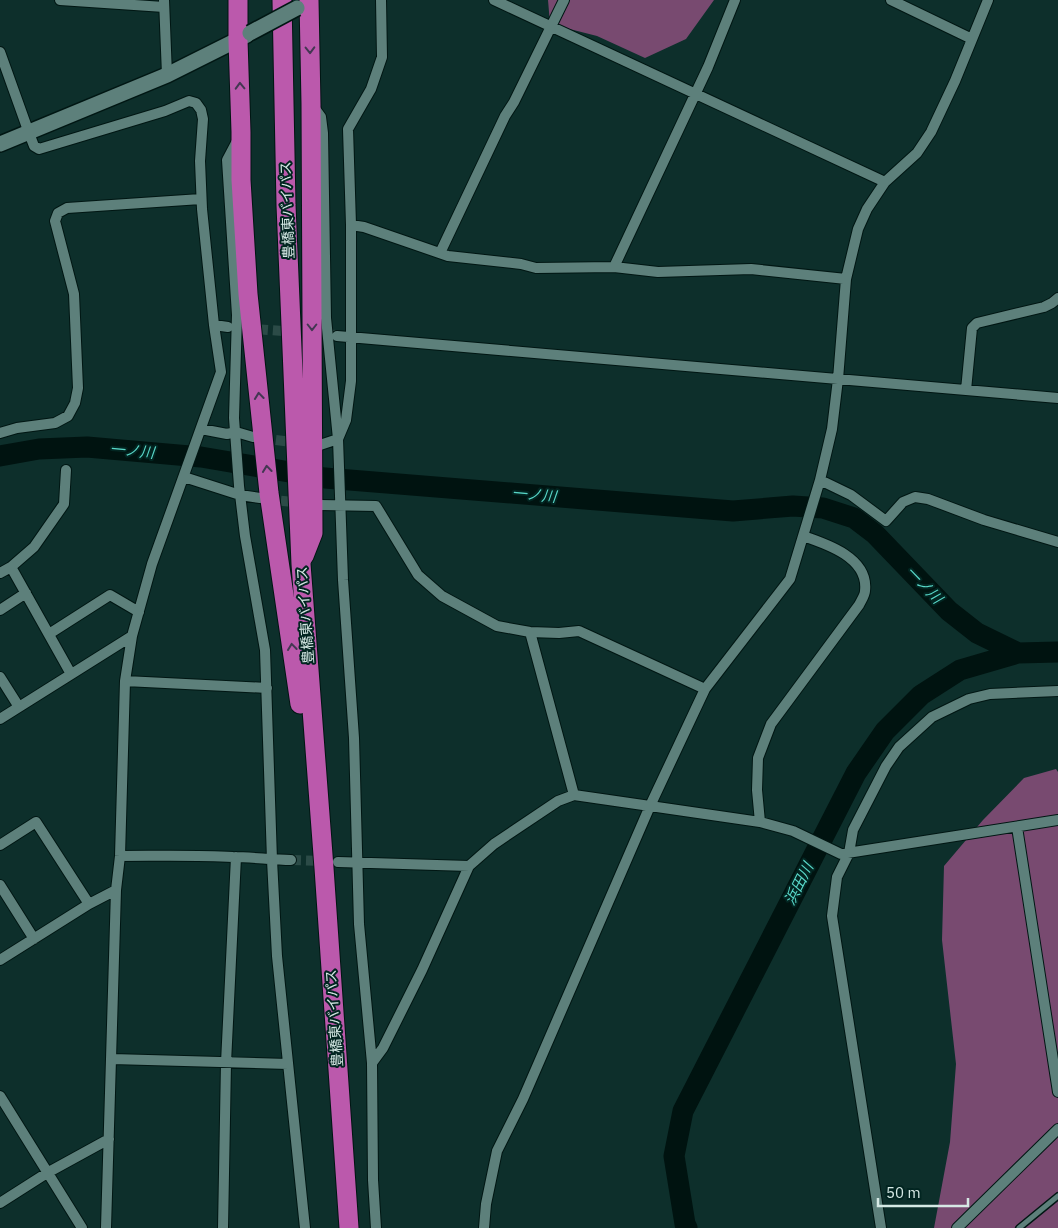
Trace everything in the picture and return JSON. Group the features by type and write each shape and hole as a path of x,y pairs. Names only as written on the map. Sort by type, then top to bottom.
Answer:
{"highway":[{"path":"238,0 244,36 241,180 258,440 265,496 331,865"},
{"path":"302,2 311,104 310,501"},
{"name":"豊橋東バイパス","path":"302,2 286,205 310,448"},
{"name":"豊橋東バイパス","path":"310,501 313,532 301,564 331,865 349,1228"}],"street":[{"path":"60,0 164,4 167,76"},
{"path":"310,448 338,439 346,420 351,381 352,336 348,129 371,89 382,57 381,0"},
{"path":"494,0 886,182"},
{"path":"440,253 505,116 514,102 564,0"},
{"path":"614,267 708,67 735,0"},
{"path":"891,0 972,39"},
{"path":"484,1228 486,1204 497,1151 523,1099 650,806 705,690 790,579 819,482 832,429 846,279 858,229 867,209 886,182 917,153 931,132 955,81 988,0"},
{"path":"0,144 167,76 244,36 302,2"},
{"path":"0,52 34,146 39,149 166,111 189,101 196,103 201,110 202,120 201,200 214,325 221,372 152,564 132,636 125,681 120,856 116,890 106,1228"},
{"path":"311,104 321,117 322,133 326,318 338,439 354,738 359,924 372,1063 373,1180 376,1228"},
{"path":"241,132 227,160 237,315 234,410 239,491 265,650 277,956 305,1228"},
{"path":"0,433 55,422 68,416 75,403 78,388 74,294 55,222 58,213 67,208 201,200"},
{"path":"351,225 448,256 521,264 536,268 614,267 658,272 751,268 846,279"},
{"path":"966,390 972,328 976,323 1044,307 1058,298"},
{"path":"214,325 228,327"},
{"path":"336,336 1058,398"},
{"path":"200,432 227,434 258,440"},
{"path":"0,573 11,567 34,547 64,504 66,470"},
{"path":"184,477 265,496"},
{"path":"819,482 851,495 886,521 902,502 915,497 928,499 984,520 1058,542"},
{"path":"310,501 376,506 418,574 442,596 497,626 530,632 559,633 579,631 705,690"},
{"path":"760,822 757,790 758,758 771,724 859,605 866,592 864,579 854,561 805,531"},
{"path":"11,567 71,674"},
{"path":"0,610 26,593"},
{"path":"49,634 110,595 139,612"},
{"path":"530,632 574,795"},
{"path":"0,719 132,636"},
{"path":"0,677 18,707"},
{"path":"125,681 267,688"},
{"path":"881,1228 832,916 837,877 853,830 886,766 899,747 932,717 969,699 990,694 1058,691"},
{"path":"372,1063 383,1048 418,978 468,866 494,844 558,801 574,795 760,822 793,831 845,853 1058,820"},
{"path":"0,846 36,822 89,904"},
{"path":"1018,827 1058,1092"},
{"path":"120,856 236,857 291,860"},
{"path":"223,1228 226,1063 236,857"},
{"path":"331,865 357,863 468,866"},
{"path":"0,885 34,940"},
{"path":"0,960 89,904 116,890"},
{"path":"112,1058 288,1064"},
{"path":"0,1096 82,1228"},
{"path":"957,1228 1058,1129"},
{"path":"0,1203 47,1173 109,1139"}],"lane":[{"path":"1019,1228 1058,1196"}],"shaded area":[{"path":"548,0 714,0 686,39 645,58 597,36 550,24"},
{"path":"1056,769 1058,772 1058,1228 934,1228 950,1142 956,1064 942,940 944,866 983,820 1024,778"}],"waterway":[{"name":"一ノ川","path":"0,456 39,449 87,447 201,457 325,478 733,511 793,506 823,508 854,518 875,534 949,611 977,633 1018,653"},
{"name":"浜田川","path":"687,1228 674,1156 683,1111 856,773 885,731 921,695 960,670 1018,653 1058,652"}],"tunnel":[{"path":"228,327 336,335"},
{"path":"261,438 299,443"},
{"path":"266,499 302,503"},
{"path":"291,860 327,861"}]}
